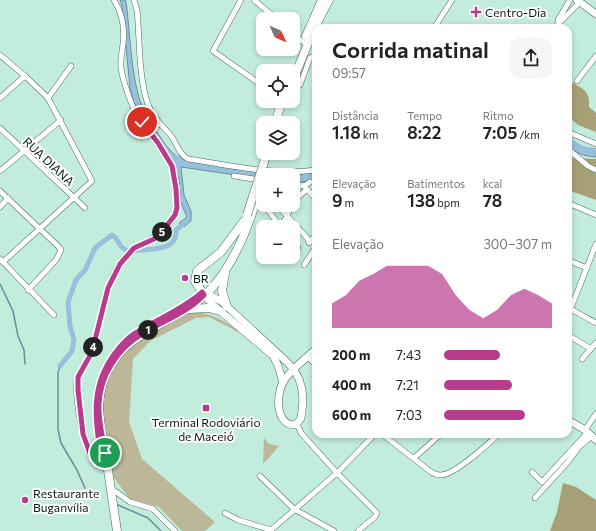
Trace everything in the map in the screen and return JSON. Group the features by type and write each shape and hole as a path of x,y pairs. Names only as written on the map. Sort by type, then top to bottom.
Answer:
{"main road":[{"path":"295,64 303,42 322,0"},
{"path":"317,24 329,0"},
{"path":"300,64 312,33"},
{"path":"112,531 96,427 97,389 105,368 118,349 134,333 204,294 225,265 247,218 265,160"},
{"path":"186,310 209,308 224,309 222,286 227,268 256,197"},
{"path":"204,294 195,281 197,271 221,252 247,218"},
{"path":"117,531 99,415 101,390 105,377 117,356 132,341 141,334 186,310 204,294 227,268"}],"street":[{"path":"102,465 91,456 86,444 81,422 77,381 92,352 108,288 123,260 134,248 160,234 172,220 177,208 176,189 172,166 129,98 121,68 124,32 123,23 114,0"},
{"path":"134,0 137,10 142,76 146,100 157,125 170,136 181,153 188,159 281,172 292,173 312,170"},
{"path":"241,0 213,49 214,52 256,81"},
{"path":"254,0 269,12"},
{"path":"437,24 452,0"},
{"path":"556,24 570,0"},
{"path":"557,24 581,1 596,14"},
{"path":"300,39 303,42"},
{"path":"0,55 48,98 92,181 40,229 2,260 28,290 54,315"},
{"path":"577,81 596,56"},
{"path":"300,85 310,58 312,57"},
{"path":"48,98 71,66"},
{"path":"0,98 25,76"},
{"path":"0,172 61,120"},
{"path":"148,130 157,125"},
{"name":"RUA DIANA","path":"0,128 84,208"},
{"path":"572,134 596,144"},
{"path":"572,152 588,166 596,170"},
{"path":"234,176 256,180"},
{"path":"300,194 310,182"},
{"path":"300,186 305,188 312,195"},
{"path":"0,191 61,249 59,255 28,290"},
{"path":"0,207 8,198"},
{"path":"572,205 596,215"},
{"path":"269,212 276,220"},
{"path":"283,212 308,239 309,243 312,240"},
{"path":"285,220 289,212"},
{"path":"572,303 596,244"},
{"path":"304,265 312,253"},
{"path":"572,262 587,268"},
{"path":"204,294 217,298 224,309 300,379 302,398 301,418 297,424 287,424 280,416 279,404 283,382 273,355"},
{"path":"224,309 286,362 293,373"},
{"path":"572,309 595,323 596,316"},
{"path":"572,338 590,349"},
{"path":"582,359 596,343"},
{"path":"283,382 312,353"},
{"path":"286,362 293,362 308,357"},
{"path":"308,357 312,361"},
{"path":"535,498 590,435 596,414"},
{"path":"572,423 590,435"},
{"path":"297,424 301,433 337,473 375,510 377,515 358,531"},
{"path":"532,472 542,482 590,435"},
{"path":"225,513 238,520 269,530 275,528 294,509 337,473 371,438"},
{"path":"387,438 434,473 444,475 456,469 483,449 495,438"},
{"path":"414,458 436,438"},
{"path":"260,476 294,509 334,531"},
{"path":"111,490 115,491 134,504 153,509 175,531"}],"shaded area":[{"path":"572,82 585,90 589,99 589,107 596,113 596,132 578,125 572,120"},
{"path":"572,158 596,159 596,200 572,191"},
{"path":"187,311 211,315 231,325 244,335 209,317 196,318 150,341 133,359 129,422 142,459 215,522 205,531 182,531 159,507 130,499 114,478 102,405 104,389 109,374 128,346"},
{"path":"264,438 269,444 279,446 263,463"},
{"path":"563,483 576,487 596,500 596,531 550,531 557,512"}],"water":[{"path":"120,0 125,0 126,2 133,70 143,110 167,146 173,153 185,161 256,170 256,178 181,167 184,195 191,211 191,221 184,227 179,223 187,217 179,198 179,180 169,159 141,118 134,103 130,88 122,6"},
{"path":"572,140 584,149 596,150 596,157 588,156 572,150"},
{"path":"312,173 312,181 300,182 300,174"}],"waterway":[{"path":"572,142 581,148 596,150"},
{"path":"176,161 178,158 190,160"},
{"path":"60,366 72,351 74,340 70,326 68,302 76,280 85,270 95,248 112,235 116,238 121,247 128,251 158,249 169,245 176,237 176,230 187,221"},
{"path":"0,284 13,311 18,336 24,350 25,364"},
{"path":"60,366 58,373 58,429 61,443 77,470 85,488"},
{"path":"118,505 148,518 161,531"}],"place":[{"name":"Centro-Dia","path":"476,12"},
{"name":"BR","path":"185,278"},
{"name":"Terminal Rodoviário de Maceió","path":"206,408"},
{"name":"Restaurante Buganvília","path":"25,500"}],"route":[{"path":"105,453 99,415 99,403 101,390 110,366 124,348 141,334 186,310 200,300 204,295 202,292 196,298 177,310 134,333 111,358 105,368 97,389 96,427 102,465 91,456 83,434 77,381 78,377 92,352 96,331 108,288 120,264 134,248 154,239 172,220 177,208 175,178 172,166 167,156 142,122"}]}
